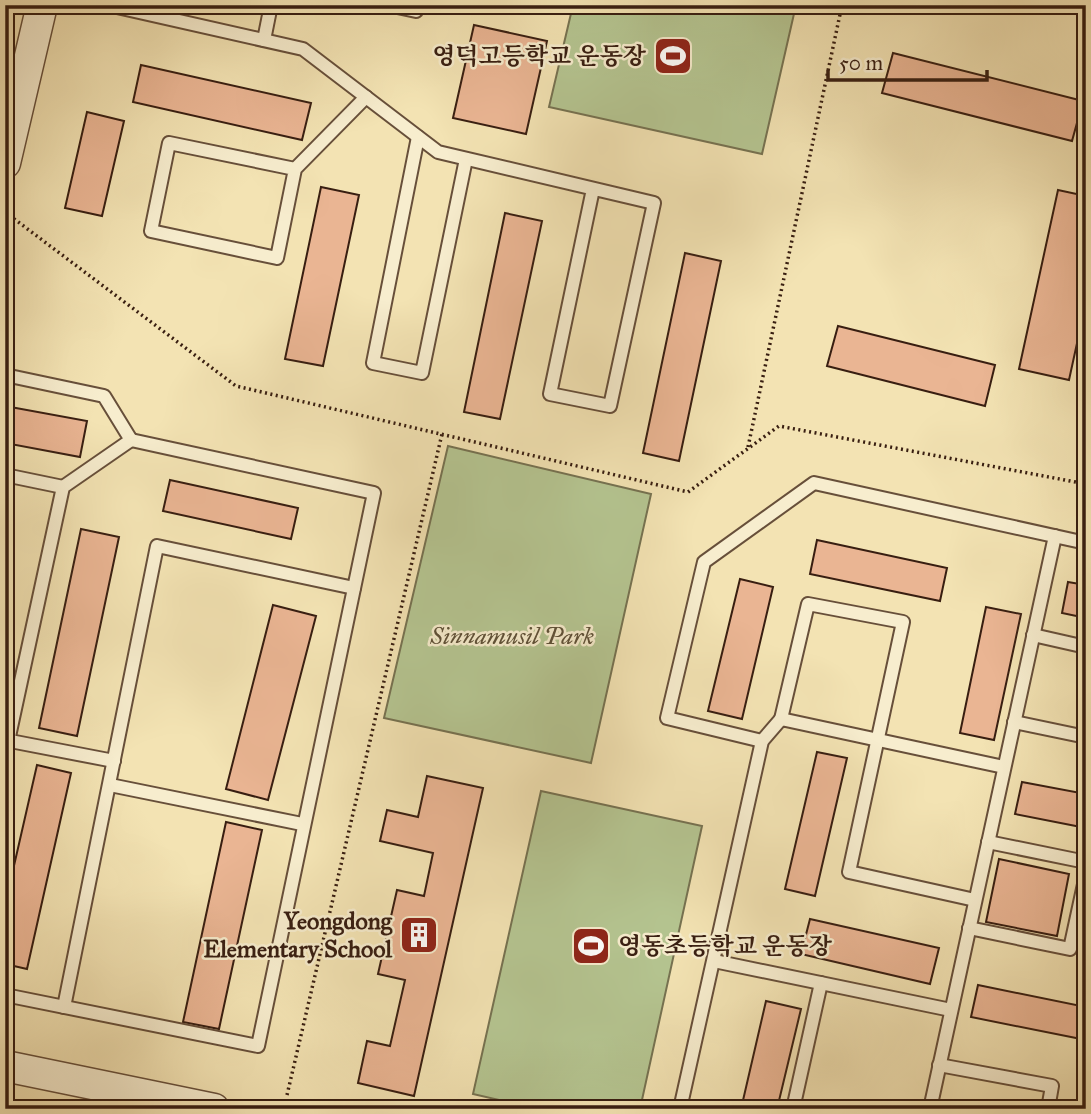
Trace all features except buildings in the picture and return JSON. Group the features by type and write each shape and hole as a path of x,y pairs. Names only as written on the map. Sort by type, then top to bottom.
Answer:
{"street":[{"path":"5,163 43,5"},
{"path":"5,1066 214,1109"}],"lane":[{"path":"108,5 303,49 438,152 654,203 610,406 550,394 593,189"},
{"path":"264,40 271,5"},
{"path":"388,5 416,11 417,5"},
{"path":"295,169 169,143 151,231 277,258 295,169 366,97"},
{"path":"418,137 373,363 422,373 466,159"},
{"path":"5,375 104,396 131,440 374,493 257,1046 5,995"},
{"path":"5,755 62,487 131,440"},
{"path":"5,475 62,487"},
{"path":"762,741 667,718 705,562 814,483 1086,543"},
{"path":"930,1109 1055,536"},
{"path":"64,1007 157,546 354,588"},
{"path":"680,1109 762,741 781,719 808,604 903,622 849,872 975,900"},
{"path":"1033,635 1086,647"},
{"path":"781,719 1004,767"},
{"path":"1014,722 1086,737"},
{"path":"7,740 114,761"},
{"path":"110,785 302,824"},
{"path":"988,842 1086,862"},
{"path":"969,928 1070,949 1086,875"},
{"path":"714,961 951,1010"},
{"path":"793,1109 821,983"},
{"path":"939,1065 1052,1086 1048,1109"}],"path":[{"path":"747,449 842,5"},
{"path":"5,212 236,386 688,492 779,426 1086,484"},
{"path":"287,1095 442,434"}],"green space":[{"name":"영덕고등학교 운동장","path":"573,5 796,5 762,154 549,107"},
{"name":"Sinnamusil Park","path":"448,446 651,494 591,763 384,718"},
{"name":"영동초등학교 운동장","path":"541,791 702,826 640,1109 539,1109 473,1094"}],"place":[{"name":"영덕고등학교 운동장","path":"673,56"},
{"name":"Yeongdong Elementary School","path":"419,935"},
{"name":"영동초등학교 운동장","path":"591,946"}]}
